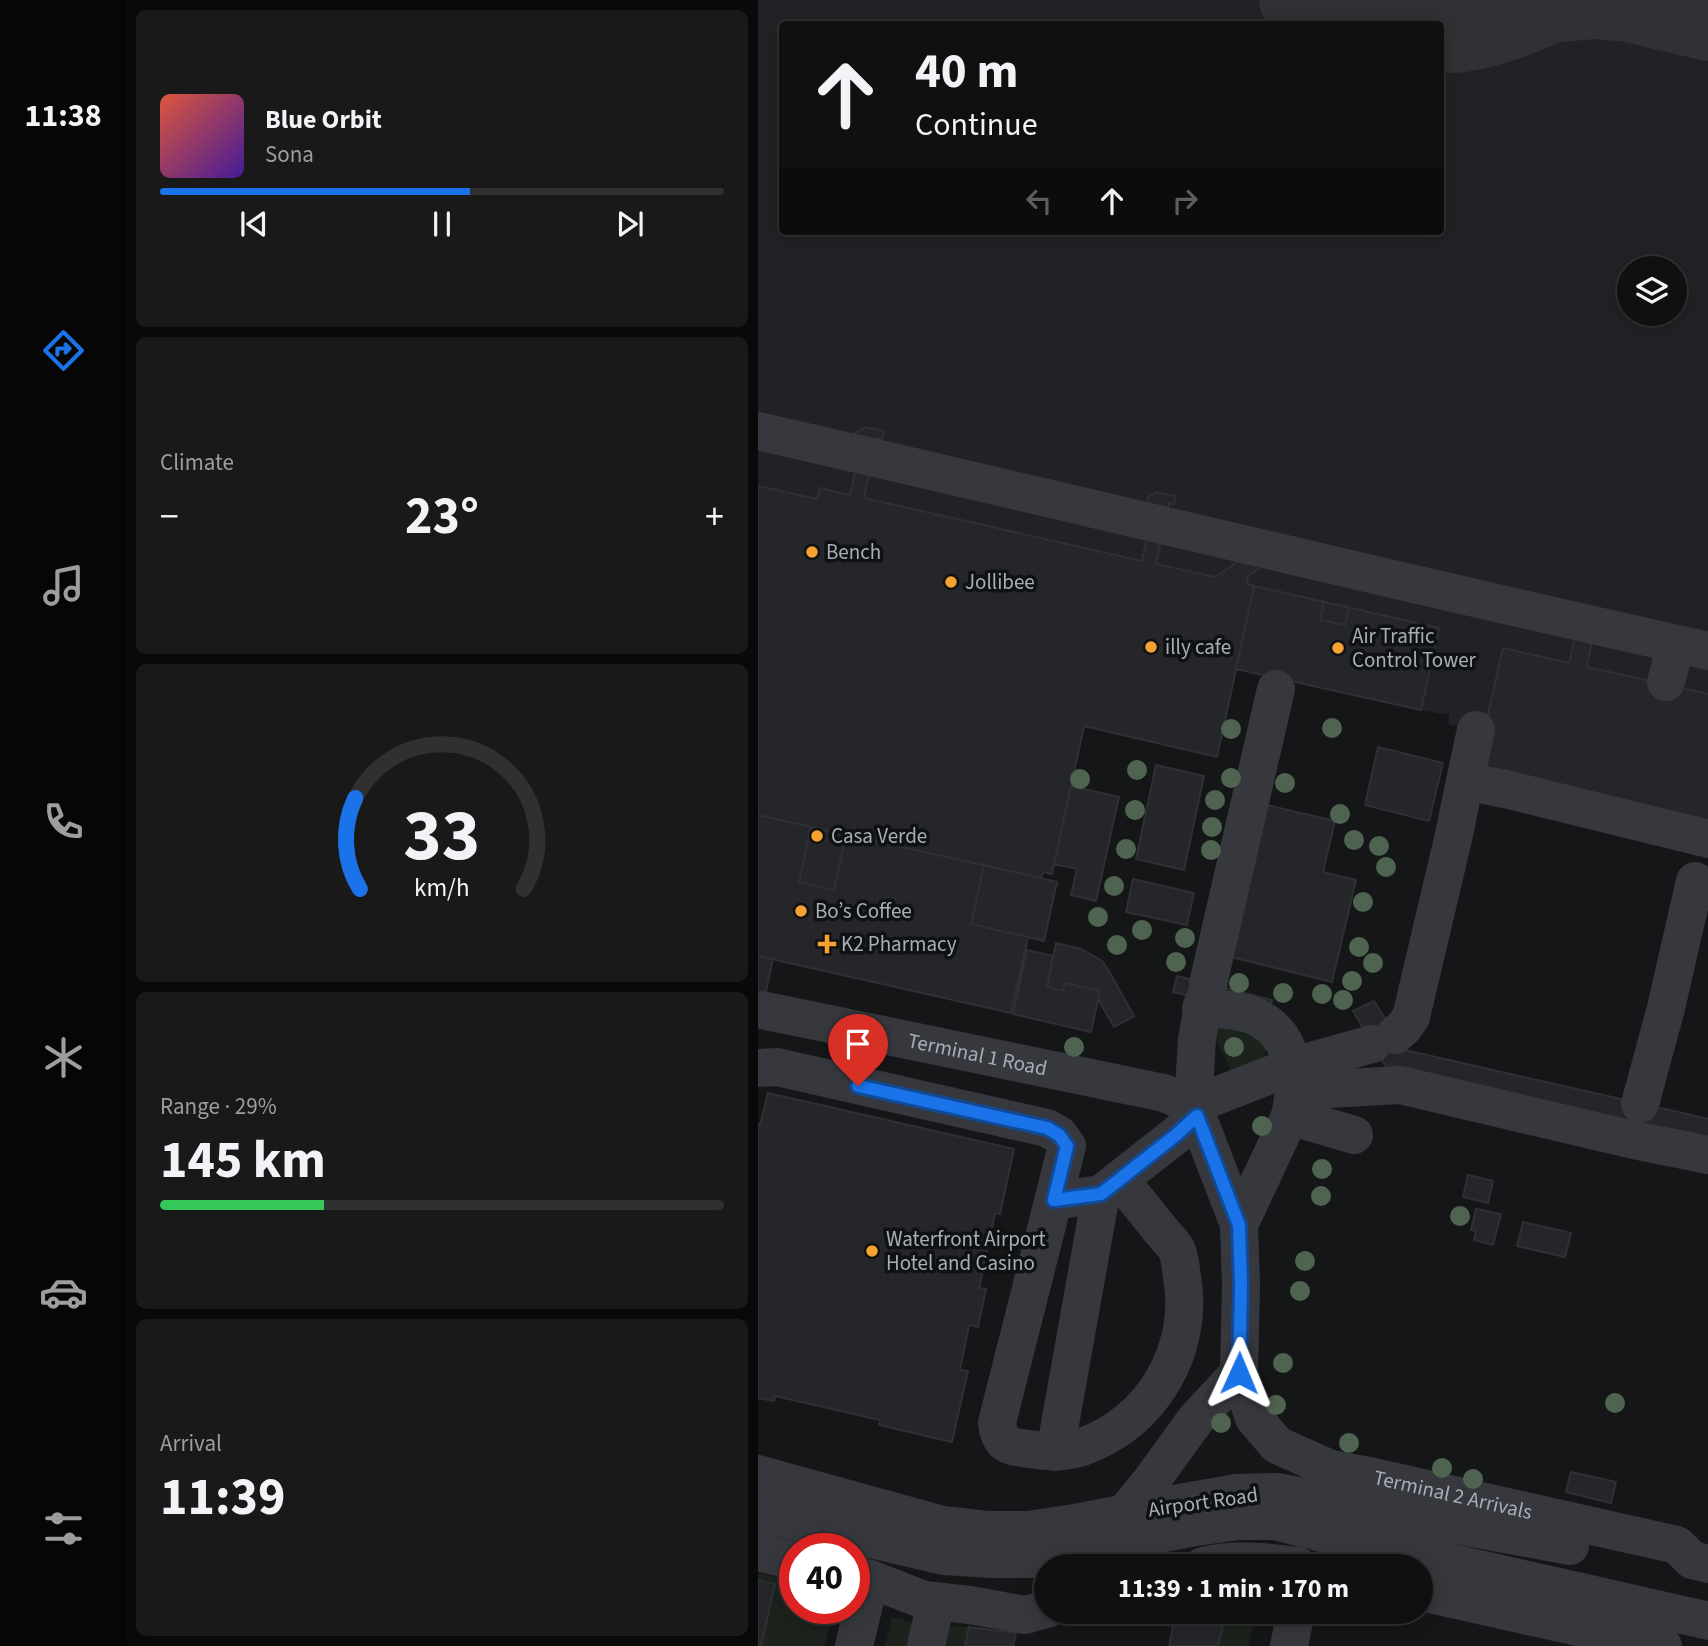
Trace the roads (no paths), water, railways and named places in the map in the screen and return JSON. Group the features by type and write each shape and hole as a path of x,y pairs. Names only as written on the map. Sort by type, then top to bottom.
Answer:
{"street":[{"path":"758,432 1692,647 1666,682"},
{"path":"1089,1554 1127,1512 1196,1419 1239,1373 1239,1225 1195,1111 1204,997 1276,689"},
{"path":"1239,1225 1302,1092 1404,1027 1411,1017 1476,730"},
{"path":"1465,781 1708,839"},
{"path":"1636,1125 1695,881"},
{"path":"1204,997 1260,1018 1278,1033 1302,1092 1354,1135"},
{"name":"Terminal 1 Road","path":"762,1010 1164,1093 1195,1111"},
{"path":"758,1069 777,1067 1047,1128 1059,1135 1067,1146 997,1423 999,1437 1008,1446 1055,1452 1081,1448 1108,1436 1136,1415 1158,1389 1175,1359 1183,1327 1185,1293 1177,1251 1110,1187"},
{"path":"1054,1200 1110,1187 1195,1111 1302,1092 1400,1085 1636,1125 1708,1155"},
{"path":"1055,1452 1110,1187"},
{"name":"Terminal 2 Arrivals","path":"1239,1373 1254,1418 1277,1445 1331,1469 1677,1545 1703,1571"},
{"name":"Airport Road","path":"758,1474 943,1525 987,1530 1028,1530 1237,1493 1277,1492 1703,1571"},
{"name":"Airport Road","path":"758,1513 944,1556 992,1559 1032,1559 1190,1528 1238,1521 1275,1521 1577,1591"},
{"path":"758,1552 779,1557"},
{"path":"1577,1591 1703,1571"},
{"path":"870,1580 936,1602 1034,1607"},
{"path":"1577,1591 1708,1621"},
{"path":"1433,1595 1663,1646"},
{"path":"926,1646 936,1602"},
{"path":"854,1646 857,1624"},
{"path":"1289,1646 1294,1624"}],"place":[{"name":"Bench","path":"812,552"},
{"name":"Jollibee","path":"951,582"},
{"name":"illy cafe","path":"1151,647"},
{"name":"Air Traffic Control Tower","path":"1338,648"},
{"name":"Casa Verde","path":"817,836"},
{"name":"Bo’s Coffee","path":"801,911"},
{"name":"K2 Pharmacy","path":"827,944"},
{"name":"Waterfront Airport Hotel and Casino","path":"872,1251"}]}
